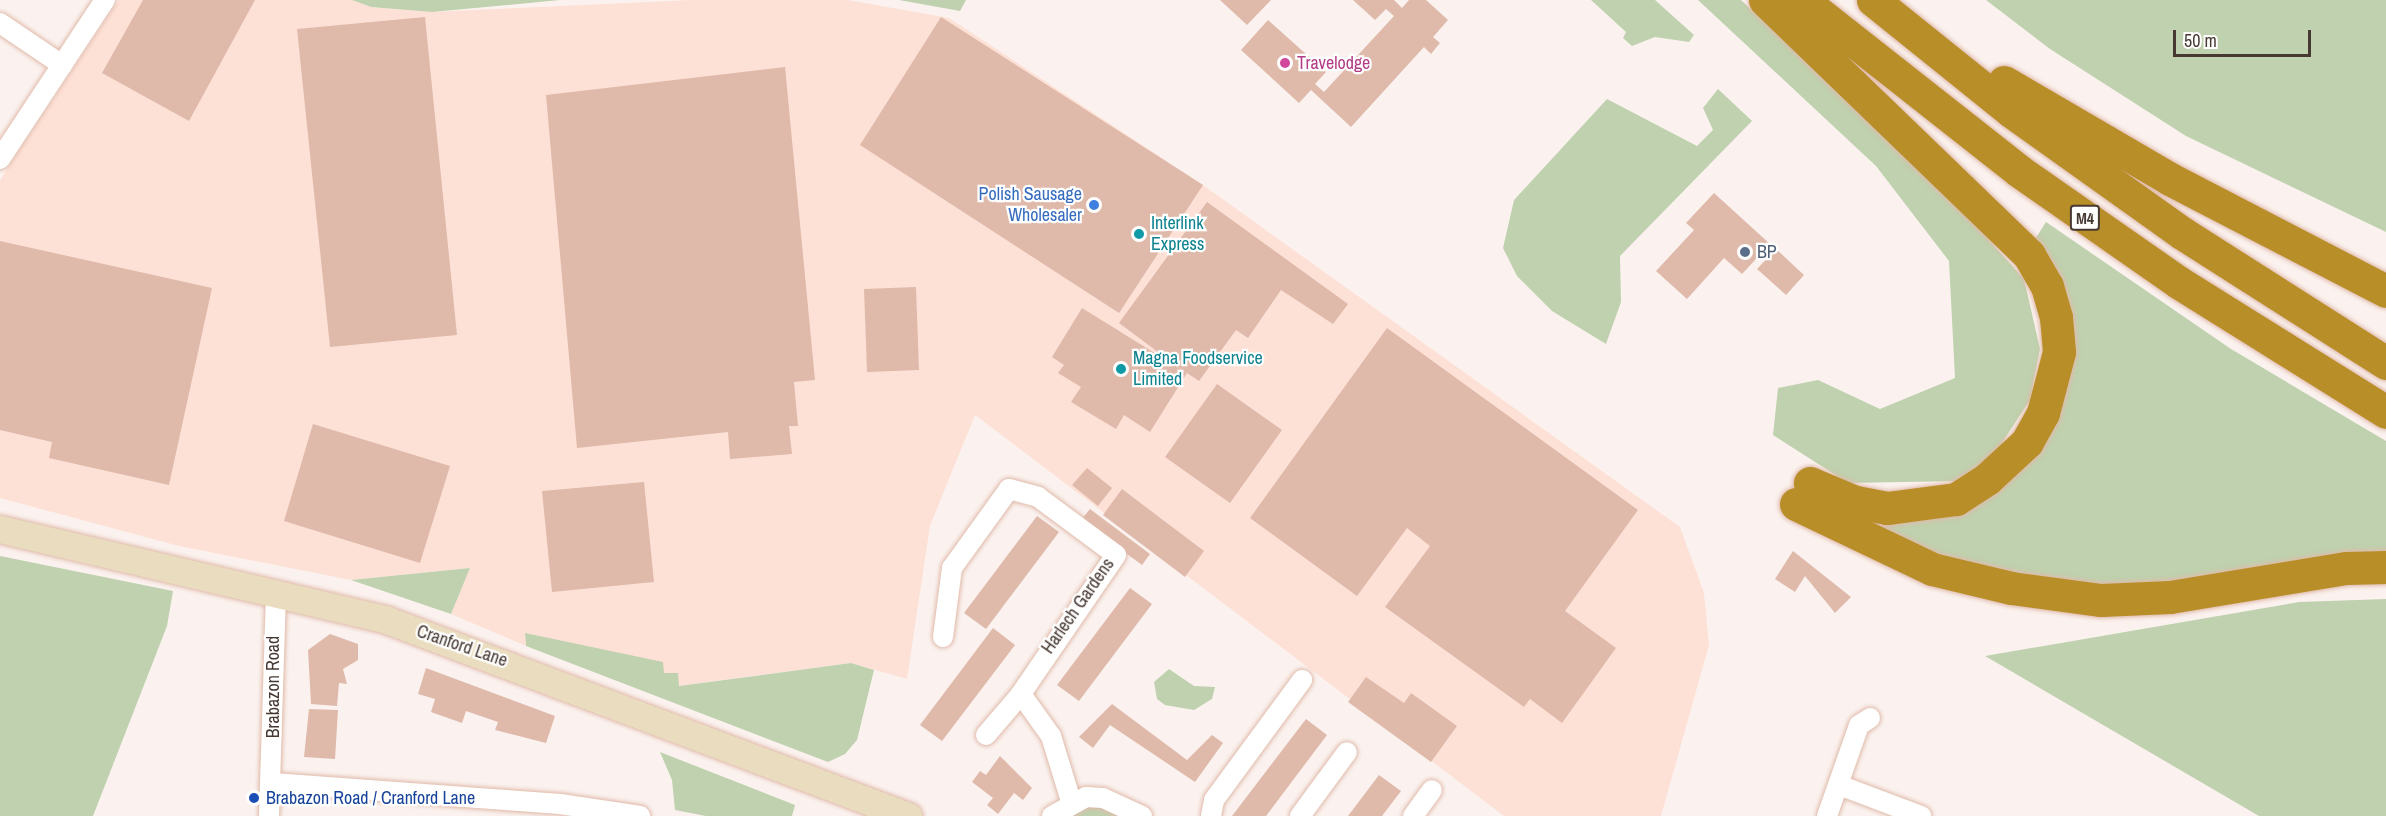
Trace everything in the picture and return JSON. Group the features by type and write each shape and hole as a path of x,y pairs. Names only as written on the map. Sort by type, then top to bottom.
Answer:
{"highway":[{"path":"1765,0 2029,255 2047,286 2056,317 2059,352 2043,413 2027,442 1987,479 1956,499 1887,508 1803,493 1932,569 2011,588 2101,600 2170,597 2346,568 2386,567"},
{"name":"M4","path":"1802,0 2019,171 2178,282 2386,412"},
{"name":"M4","path":"1879,5 2245,219 2386,291"},
{"name":"M4","path":"1879,5 2011,111 2182,233 2386,363"}],"street":[{"path":"0,159 105,0"},
{"path":"0,23 62,65"},
{"name":"Harlech Gardens","path":"943,637 952,568 1010,489 1038,497 1116,555 1021,694 986,735"},
{"name":"Cranford Lane","path":"0,529 276,592 467,647 908,816"},
{"name":"Brabazon Road","path":"268,816 273,783 276,592"},
{"path":"1211,816 1214,800 1302,680"},
{"path":"1021,694 1051,736 1071,801"},
{"path":"1827,816 1859,725 1870,718"},
{"path":"1300,816 1347,752"},
{"path":"273,783 560,804 640,816"},
{"path":"1839,785 1921,816"},
{"path":"1413,816 1432,790"},
{"path":"1052,816 1071,801 1103,798 1142,816"}],"shaded area":[{"path":"119,0 352,0 371,7 432,12 690,0 848,0 949,18 1203,185 1680,527 1704,593 1709,645 1661,816 1504,816 975,415 930,526 907,679 851,663 678,686 664,673 525,634 526,646 451,614 470,568 351,580 179,546 0,498 0,180"}],"green space":[{"path":"352,0 560,0 432,12 371,7"},
{"path":"899,0 966,0 960,11"},
{"path":"1591,0 1655,0 1694,35 1689,42 1655,37 1632,46 1623,38 1626,32"},
{"path":"1698,0 1741,0 1945,191 2024,279 2040,349 2030,400 1998,449 1960,481 1848,483 1773,435 1778,388 1818,380 1880,409 1955,378 1949,261 1876,166"},
{"path":"1986,0 2386,0 2386,232 2186,136 2050,49"},
{"path":"1718,89 1752,121 1620,256 1621,302 1606,344 1552,311 1517,276 1503,248 1514,200 1607,99 1697,146 1713,130 1703,108"},
{"path":"2046,222 2231,349 2386,441 2386,556 2133,589 2020,581 1917,550 1848,511 1913,518 2047,430 2070,380 2069,324 2034,241"},
{"path":"0,556 173,591 167,626 93,816 0,816"},
{"path":"470,568 451,614 351,580"},
{"path":"2386,599 2386,816 2259,816 1985,656 2299,602"},
{"path":"525,633 663,662 664,673 678,673 679,686 851,663 874,670 857,740 845,754 828,762 526,646"},
{"path":"1169,669 1194,686 1215,687 1212,699 1194,710 1165,705 1157,699 1154,682"},
{"path":"660,752 795,805 792,816 706,816 675,810 672,780"},
{"path":"1092,806 1117,810 1125,816 1068,816"}],"building":[{"path":"143,0 255,0 189,121 102,73"},
{"path":"1220,0 1271,0 1247,25"},
{"name":"Travelodge","path":"1353,0 1394,0 1402,8 1409,0 1426,0 1448,20 1433,37 1440,43 1431,54 1424,47 1351,127 1311,90 1299,103 1241,50 1268,20 1326,72 1315,84 1324,92 1394,16 1386,9 1375,20"},
{"path":"425,17 457,335 330,347 297,29"},
{"path":"941,17 1203,185 1119,313 860,145"},
{"path":"785,67 815,380 794,382 798,426 789,426 792,454 730,459 728,432 577,448 546,95"},
{"path":"1714,193 1770,244 1742,274 1724,258 1687,299 1656,271 1694,230 1686,223"},
{"path":"1207,202 1348,304 1333,324 1281,290 1248,338 1236,330 1199,381 1187,373 1150,432 1124,415 1116,429 1071,402 1081,387 1058,373 1064,365 1052,357 1082,308 1182,370 1119,323"},
{"path":"0,241 212,288 169,485 49,458 52,442 0,430"},
{"path":"1776,249 1804,275 1786,295 1757,269"},
{"path":"916,287 919,370 867,372 864,289"},
{"path":"1387,328 1638,510 1565,611 1616,648 1562,723 1530,699 1524,707 1385,607 1430,546 1407,528 1357,596 1250,518"},
{"path":"1217,384 1282,430 1230,503 1165,457"},
{"path":"313,424 450,466 420,563 284,521"},
{"path":"1087,468 1112,488 1098,506 1072,485"},
{"path":"644,482 654,582 552,592 542,491"},
{"path":"1122,489 1204,551 1185,577 1103,515"},
{"path":"1090,509 1150,554 1142,565 1081,520"},
{"path":"1037,516 1059,532 986,629 964,613"},
{"path":"1793,551 1851,597 1835,613 1805,576 1795,592 1775,579"},
{"path":"1130,588 1152,604 1079,701 1057,685"},
{"path":"993,628 1015,645 942,741 920,725"},
{"path":"330,634 358,644 358,660 343,669 347,684 339,683 337,706 311,704 308,650"},
{"path":"426,668 555,716 546,743 495,730 498,722 466,711 462,723 431,712 435,699 418,694"},
{"path":"1366,677 1404,703 1411,693 1457,726 1431,762 1348,702"},
{"path":"1112,704 1187,760 1212,735 1223,743 1195,782 1110,725 1093,748 1079,737"},
{"path":"309,709 338,710 335,759 304,757"},
{"path":"1306,719 1327,735 1266,816 1232,816"},
{"path":"1000,756 1032,788 1023,800 1014,793 998,814 987,805 993,798 972,782 980,771 986,775"},
{"path":"1379,775 1401,791 1382,816 1348,816"}],"place":[{"name":"Travelodge","path":"1285,63"},
{"name":"Polish Sausage Wholesaler","path":"1094,205"},
{"name":"Interlink Express","path":"1139,234"},
{"name":"BP","path":"1745,252"},
{"name":"Magna Foodservice Limited","path":"1121,369"},
{"name":"Brabazon Road / Cranford Lane","path":"254,798"}]}
